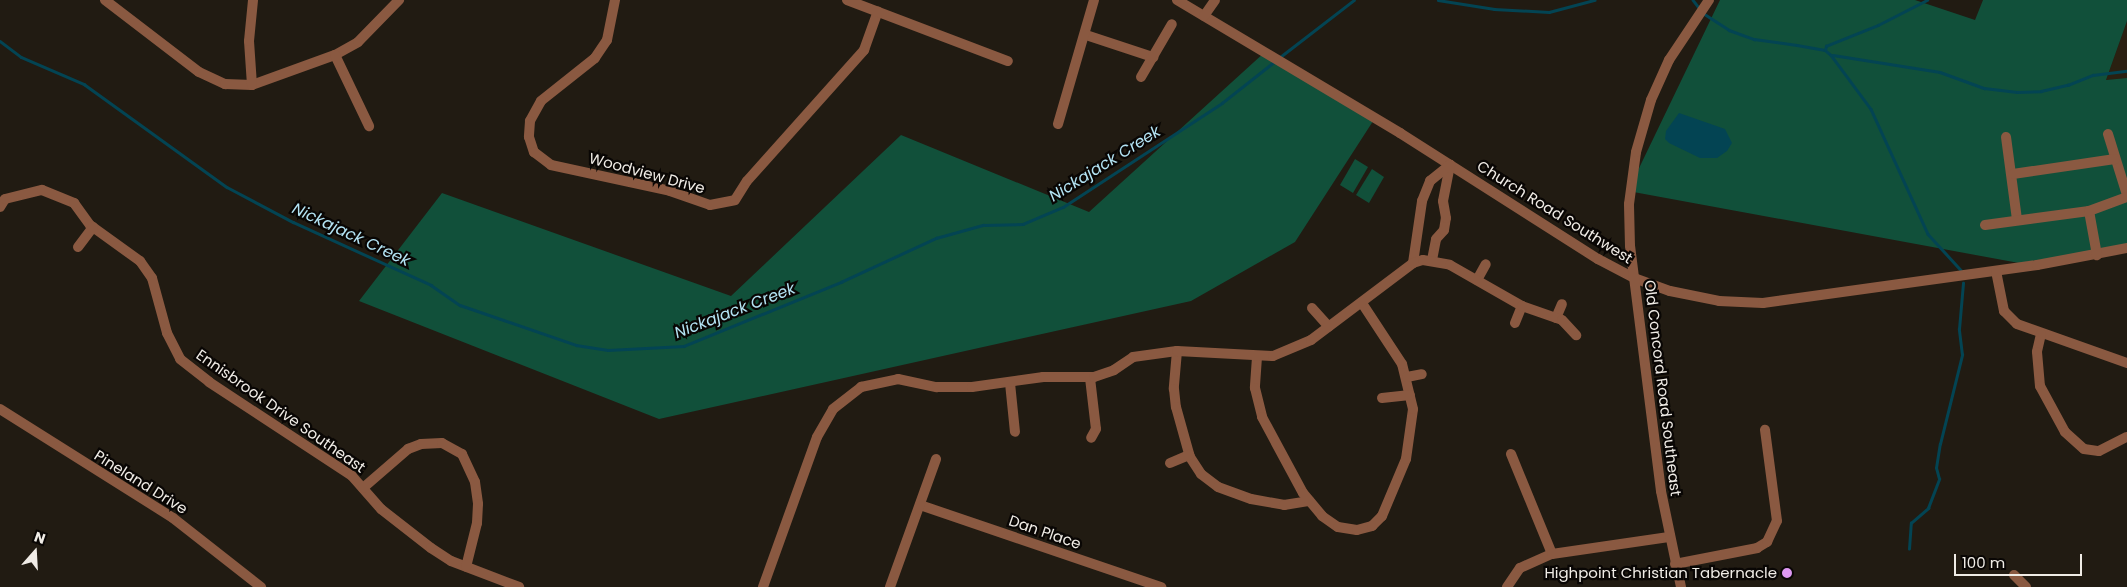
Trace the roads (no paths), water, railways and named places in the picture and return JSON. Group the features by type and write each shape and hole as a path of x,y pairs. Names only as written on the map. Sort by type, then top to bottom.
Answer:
{"street":[{"path":"105,0 199,72 225,84 252,85 335,55 377,26 399,0"},
{"path":"252,85 249,41 253,0"},
{"name":"Woodview Drive","path":"615,0 607,40 595,58 541,101 530,121 529,137 534,152 550,165 670,191 710,204 735,200 747,181 864,50 878,11"},
{"path":"847,0 1008,61"},
{"path":"1058,124 1086,35 1094,0"},
{"name":"Church Road Southwest","path":"1177,0 1298,71 1634,278 1703,299 1749,303 1996,271 2096,255 2127,248"},
{"path":"1204,16 1215,0"},
{"name":"Old Concord Road Southeast","path":"1681,587 1669,537 1628,223 1636,152 1656,88 1708,0"},
{"path":"1141,77 1172,24"},
{"path":"1086,35 1153,58"},
{"path":"335,55 369,126"},
{"path":"1985,225 2017,219 2089,211 2127,196 2108,134"},
{"path":"2006,137 2013,174 2017,219"},
{"path":"2013,174 2115,159"},
{"path":"1413,263 1417,231 1426,191 1430,182 1450,165"},
{"path":"1432,260 1436,239 1445,224 1443,201 1450,165"},
{"name":"Ennisbrook Drive Southeast","path":"0,206 6,200 42,190 74,203 93,227 140,261 152,278 167,333 180,359 209,382 298,438 363,488 381,509 431,548 466,567 519,587"},
{"path":"2089,211 2096,255"},
{"path":"78,246 93,227"},
{"path":"1417,231 1436,239"},
{"path":"763,587 817,437 833,409 861,387 884,381 972,387 1043,377 1090,378 1105,375 1143,354 1177,351 1257,358 1298,348 1362,303 1413,263 1432,260 1450,265 1522,306 1556,318 1570,326 1576,335"},
{"path":"1477,280 1486,264"},
{"path":"1996,271 2004,311 2017,324 2127,363"},
{"path":"1257,358 1255,388 1262,417 1310,501 1322,516 1338,527 1357,530 1378,522 1411,443 1413,409 1407,378 1395,348 1362,303"},
{"path":"1556,318 1562,304"},
{"path":"1515,323 1522,306"},
{"path":"1312,308 1329,327"},
{"path":"2041,334 2037,352 2040,386 2065,432 2084,449 2099,451 2127,437"},
{"path":"1177,351 1174,388 1189,455 1201,474 1218,487 1269,503 1295,505 1310,501"},
{"path":"1407,378 1422,374"},
{"path":"1090,378 1096,429 1092,438"},
{"path":"1010,382 1015,432"},
{"path":"1382,398 1410,395"},
{"name":"Pineland Drive","path":"0,409 173,518 261,587"},
{"path":"1675,564 1757,548 1767,542 1778,521 1765,430"},
{"path":"363,488 408,449 421,444 442,443 462,454 475,482 478,504 477,523 466,567"},
{"path":"1511,454 1552,554"},
{"path":"1170,463 1189,455"},
{"path":"890,587 936,459"},
{"name":"Dan Place","path":"920,505 1160,587"},
{"path":"1507,587 1520,568 1552,554 1669,537"},
{"path":"2014,575 2026,587"}],"water":[{"path":"1679,113 1725,129 1732,143 1727,151 1717,158 1700,158 1669,143 1665,139 1666,131"}],"waterway":[{"name":"Nickajack Creek","path":"1280,57 1354,0"},
{"path":"1438,0 1494,9 1549,12 1594,0"},
{"path":"1693,0 1700,9"},
{"path":"1825,50 1826,46 1878,25 1927,0"},
{"path":"1703,13 1729,30 1754,39 1825,50 1831,55 1871,109 1928,234 1961,270"},
{"name":"Nickajack Creek","path":"0,41 21,57 84,84 227,187 293,222 431,285 460,305 576,345 608,350 684,346 841,282 936,238 983,225 1023,224 1063,207 1222,103 1274,62"},
{"path":"1833,55 1940,72 1984,88 2017,92 2041,91 2068,85 2093,75 2127,71"},
{"path":"1909,549 1911,523 1928,508 1939,479 1936,468 1940,444 1962,355 1959,329 1963,283"}],"place":[{"name":"Highpoint Christian Tabernacle","path":"1787,573"}]}
